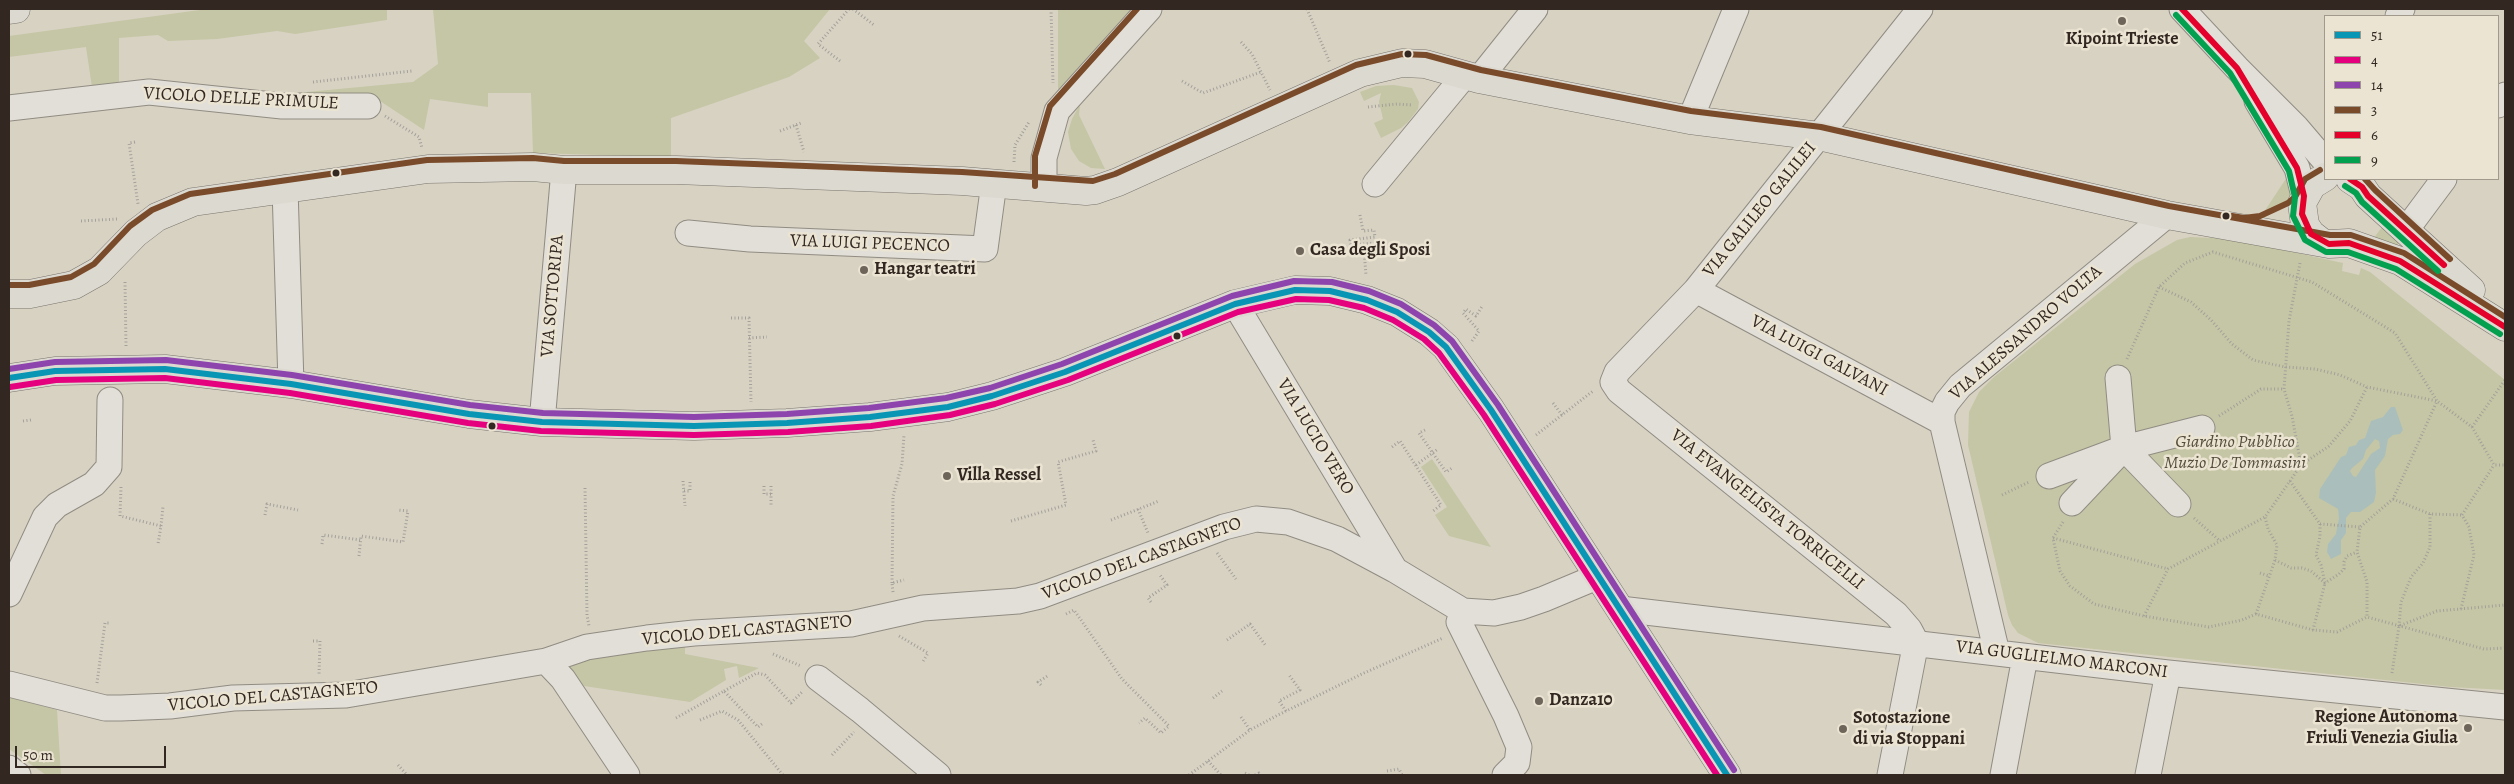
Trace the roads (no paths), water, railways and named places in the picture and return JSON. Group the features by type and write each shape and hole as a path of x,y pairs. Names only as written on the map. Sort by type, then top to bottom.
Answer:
{"main road":[{"path":"9,10 16,9"},
{"path":"9,294 30,294 74,285 99,271 136,233 157,216 173,208 193,202 428,169 533,167 564,170 1004,175 1044,186 1086,191 1104,187 1360,73 1402,63 1425,64 1472,77 1690,120 1819,136 2166,215 2244,227 2310,248 2349,243 2357,238 2368,223 2371,205 2359,187"},
{"path":"2244,227 2276,220 2303,200 2312,185 2324,178"},
{"path":"2359,187 2505,321"},
{"path":"2303,200 2305,225 2311,234 2310,248"},
{"path":"2349,243 2400,261 2505,327"},
{"path":"9,378 55,371 165,369 291,384 469,414 542,422 694,426 787,423 948,407 992,396 1118,352 1235,304 1295,290 1330,291 1367,300 1397,312 1429,332 1463,369 1728,775"}],"street":[{"path":"1044,186 1044,158 1058,111 1149,9"},
{"path":"1376,184 1535,9"},
{"path":"1690,120 1736,9"},
{"name":"VIA GALILEO GALILEI","path":"1606,384 1696,290 1920,9"},
{"path":"2182,9 2296,127 2324,160"},
{"path":"2237,68 2297,168 2303,200"},
{"name":"VICOLO DELLE PRIMULE","path":"9,108 149,92 282,106 368,106"},
{"name":"VIA SOTTORIPA","path":"542,422 564,170"},
{"name":"VIA LUIGI PECENCO","path":"688,233 750,238 985,248 1004,175"},
{"path":"2406,230 2443,180"},
{"path":"285,188 291,384"},
{"name":"VIA ALESSANDRO VOLTA","path":"1997,653 1942,422 1946,402 1960,386 2166,215"},
{"name":"VIA LUIGI GALVANI","path":"1696,290 1942,422"},
{"name":"VIA LUCIO VERO","path":"1235,304 1395,570"},
{"path":"2118,378 2124,448 2178,504"},
{"name":"VIA EVANGELISTA TORRICELLI","path":"1606,384 1619,391 1896,614 1916,642"},
{"path":"9,594 45,517 57,505 94,484 110,468 110,400"},
{"path":"2049,476 2124,448 2202,428"},
{"path":"2072,503 2124,448"},
{"name":"VICOLO DEL CASTAGNETO","path":"9,684 105,708 170,706 233,698 346,694 546,661 594,646 694,633 851,624 923,608 1018,601 1040,596 1224,527 1256,519 1288,522 1319,532 1395,570 1464,620 1521,607 1599,576"},
{"name":"VIA GUGLIELMO MARCONI","path":"1620,609 1916,642 2025,657 2168,673 2505,707"},
{"path":"1464,620 1519,747 1517,763 1505,775"},
{"path":"1890,775 1916,642"},
{"path":"2003,775 2025,657"},
{"path":"546,661 563,679 627,775"},
{"path":"2148,775 2168,673"},
{"path":"818,678 938,775"},
{"path":"9,768 18,775"}],"place":[{"name":"Kipoint Trieste","path":"2122,21"},
{"name":"Casa degli Sposi","path":"1300,251"},
{"name":"Hangar teatri","path":"864,270"},
{"name":"Villa Ressel","path":"947,476"},
{"name":"Danza10","path":"1539,701"},
{"name":"Regione Autonoma Friuli Venezia Giulia","path":"2468,728"},
{"name":"Sotostazione di via Stoppani","path":"1843,729"}],"park label":[{"name":"Giardino Pubblico Muzio De Tommasini","path":"2235,453"}]}
